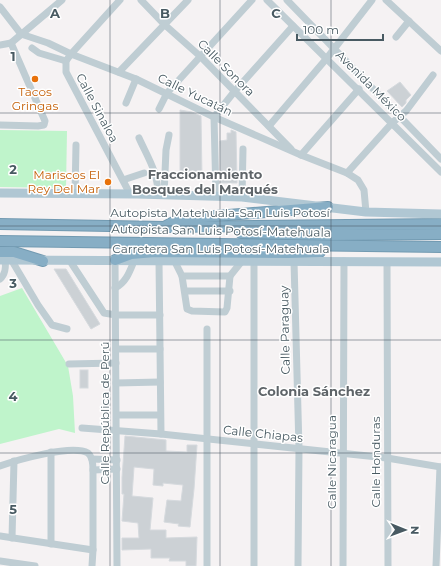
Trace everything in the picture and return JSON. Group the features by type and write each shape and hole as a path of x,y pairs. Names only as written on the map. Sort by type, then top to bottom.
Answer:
{"highway":[{"path":"168,226 179,219 328,207"},
{"path":"0,219 32,225"},
{"name":"Autopista Matehuala-San Luis Potosí","path":"0,224 168,226"},
{"name":"Autopista Matehuala-San Luis Potosí","path":"284,230 441,224"},
{"path":"168,226 192,231 284,230 329,236 441,234"},
{"name":"Autopista San Luis Potosí-Matehuala","path":"0,241 132,242 289,253"},
{"path":"115,260 131,254 155,252 289,253 382,247 441,246"},
{"path":"4,258 14,252 43,261"}],"main road":[{"path":"0,193 242,197 366,212 437,214 441,207"},
{"name":"Carretera San Luis Potosí-Matehuala","path":"4,258 43,261 254,261 289,253 344,261 441,262"}],"street":[{"path":"0,45 11,43 62,0"},
{"name":"Calle Sinaloa","path":"120,0 71,54 66,61 66,72 130,194"},
{"name":"Calle Sonora","path":"141,0 165,25 201,57 294,152"},
{"path":"119,72 188,0"},
{"path":"159,109 167,93 252,0"},
{"name":"Avenida México","path":"267,0 359,89 441,172"},
{"name":"Avenida México","path":"287,0 441,159"},
{"path":"269,126 327,58 372,0"},
{"path":"386,0 441,51"},
{"path":"0,7 21,34"},
{"path":"396,37 409,21"},
{"path":"216,196 214,117 234,92 293,26"},
{"name":"Calle Yucatán","path":"21,34 48,43 71,54 136,79 214,117 301,155 347,173 358,180 364,190 366,212"},
{"path":"0,125 38,126 44,125 45,121 11,43"},
{"path":"32,48 39,52 66,61"},
{"path":"347,173 392,123 406,111 433,75"},
{"path":"126,103 136,79"},
{"path":"301,155 359,89"},
{"path":"161,195 169,135"},
{"path":"139,138 156,174 161,195"},
{"path":"75,194 76,145"},
{"path":"242,197 243,149"},
{"path":"123,180 144,173"},
{"name":"Calle Paraguay","path":"289,253 299,449 298,566"},
{"path":"0,279 3,277 6,266 4,258"},
{"path":"4,258 52,325 67,329"},
{"name":"Calle República de Perú","path":"115,260 117,566"},
{"path":"70,261 102,311 116,315 160,315"},
{"path":"116,288 125,280 134,261"},
{"path":"159,261 161,434"},
{"path":"175,262 182,276 187,309 192,311 225,312 230,292 230,276 242,261"},
{"path":"254,261 254,566"},
{"name":"Calle Nicaragua","path":"343,566 344,261"},
{"name":"Calle Honduras","path":"386,262 388,566"},
{"path":"182,276 230,276"},
{"path":"185,290 230,292"},
{"path":"207,329 207,566"},
{"path":"116,349 160,349"},
{"path":"69,364 116,363"},
{"path":"116,382 160,382"},
{"path":"116,415 160,415"},
{"name":"Calle Chiapas","path":"82,428 161,434 387,458 441,467"},
{"path":"51,452 51,544"},
{"path":"0,466 51,452 86,452 92,459 93,470 92,566"},
{"path":"92,459 117,460"},
{"path":"12,538 14,461"},
{"path":"436,566 441,467"},
{"path":"93,470 117,469"},
{"path":"0,536 93,550"},
{"path":"0,561 34,566"}],"green space":[{"path":"0,130 67,131 66,188 0,187"},
{"path":"22,288 68,366 73,396 75,433 59,429 0,444 0,296"}],"building":[{"path":"400,82 411,95 402,107 387,91"},
{"path":"180,110 192,112 201,116 202,178 180,178"},
{"path":"231,130 236,132 237,183 221,183 220,141 227,140 227,133 231,133"},
{"path":"54,269 66,269 100,324 91,329"},
{"path":"80,370 88,370 88,388 80,388"},
{"path":"125,436 166,440 166,451 187,452 187,445 197,445 190,527 178,526 179,524 164,522 167,500 181,501 183,485 163,483 163,486 153,485 154,469 134,467 132,496 153,498 150,530 166,530 166,538 197,537 196,566 186,566 186,561 169,561 170,558 151,558 151,549 122,550 122,538 139,538 138,523 122,521 124,494 122,494 122,478"}],"place":[{"name":"Tacos Gringas","path":"35,79"},
{"name":"Mariscos El Rey Del Mar","path":"108,182"}],"district":[{"name":"Fraccionamiento Bosques del Marqués","path":"205,182"},
{"name":"Colonia Sánchez","path":"314,391"}]}
